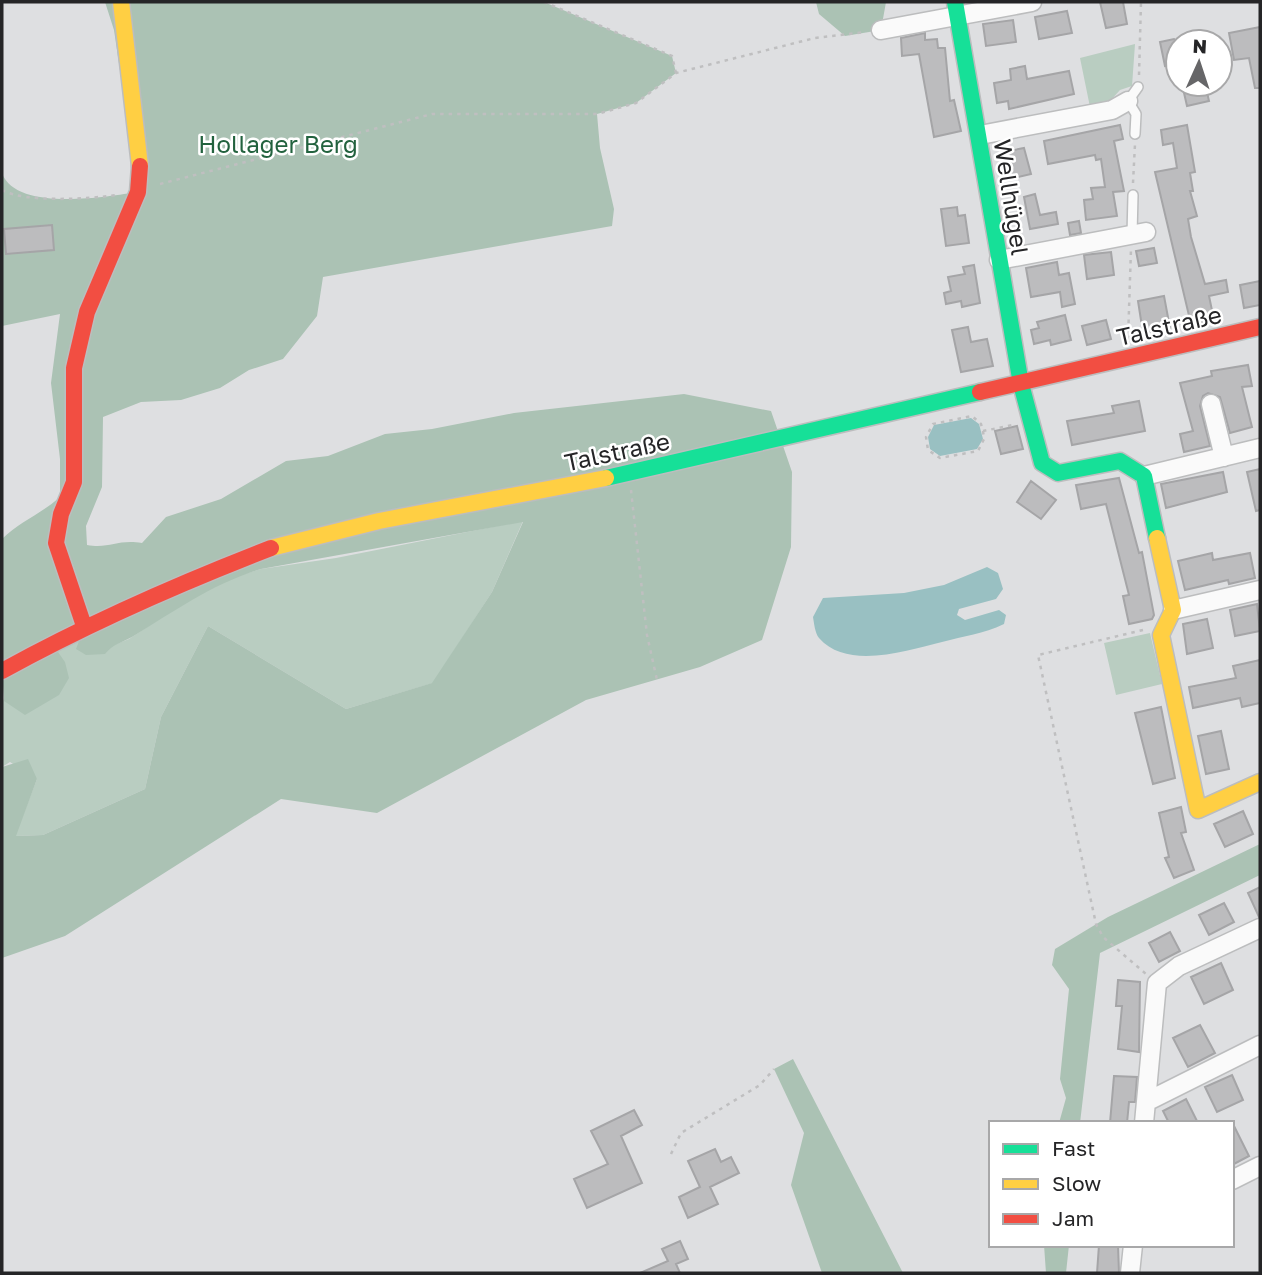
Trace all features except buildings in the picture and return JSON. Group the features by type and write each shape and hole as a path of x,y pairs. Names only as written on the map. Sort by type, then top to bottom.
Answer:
{"street":[{"path":"84,626 56,544 61,514 74,482 75,368 87,312 138,192 140,165 121,2"},
{"path":"881,30 956,9 1032,2"},
{"name":"Wellhügel","path":"956,9 980,135 1021,384 1042,463 1058,473 1120,461 1144,475"},
{"path":"980,135 1112,110 1133,94"},
{"path":"999,260 1139,233"},
{"name":"Talstraße","path":"2,671 84,626 194,576 274,547 379,522 629,473 1260,327"},
{"path":"1211,404 1224,457"},
{"path":"1260,448 1144,475 1170,617 1161,635 1198,810 1260,782"},
{"path":"1170,617 1260,590"},
{"path":"1144,1121 1157,983 1179,966 1260,928"},
{"path":"1146,1102 1260,1045"},
{"path":"1234,1179 1260,1166"},
{"path":"1130,1273 1133,1247"}],"lane":[{"path":"1133,94 1135,134"},
{"path":"1133,195 1139,233"}],"path":[{"path":"544,2 673,56 676,73"},
{"path":"1133,94 1141,2"},
{"path":"2,190 21,195 71,198 138,192 182,176 432,114 597,114 636,103 676,73 803,40 881,30"},
{"path":"1133,195 1135,134"},
{"path":"1132,357 1128,344 1139,233"},
{"path":"971,416 981,424 983,431 985,439 978,451 940,458 928,450 926,437 933,424 971,416"},
{"path":"983,431 1030,422"},
{"path":"629,473 647,635 657,680"},
{"path":"1157,983 1102,937 1096,924 1038,655 1170,617"},
{"path":"671,1154 681,1133 760,1085 774,1069"}],"green space":[{"name":"Hollager Berg","path":"105,2 544,2 672,56 676,73 636,103 597,114 600,148 614,209 612,226 323,277 317,316 283,359 249,370 220,388 181,400 141,402 103,417 102,487 86,526 87,545 142,543 166,517 221,499 286,461 328,456 385,434 432,429 514,413 684,394 771,411 792,472 791,547 762,640 700,667 586,700 377,813 281,799 65,936 2,958 2,767 28,759 37,779 16,836 43,835 145,789 161,717 208,626 346,709 432,683 492,592 523,522 261,569 210,590 114,646 105,654 86,655 76,649 84,628 2,670 2,539 60,497 60,459 51,383 60,314 2,326 2,173 11,185 25,193 42,197 105,197 138,192 114,30"},
{"path":"816,2 886,2 881,30 845,36 819,14"},
{"path":"1135,44 1132,86 1120,90 1109,102 1090,107 1080,58"},
{"path":"523,521 492,592 433,683 346,709 208,626 161,717 145,789 43,835 15,836 37,779 10,762 2,767 2,695 4,701 53,645 84,626 111,646 129,639 192,597 227,579 261,569 336,558"},
{"path":"1150,633 1162,684 1116,695 1104,643"},
{"path":"53,645 65,662 69,678 59,695 25,715 4,701 2,671"},
{"path":"1260,844 1260,875 1100,953 1080,1121 1060,1121 1066,1098 1060,1079 1069,989 1052,965 1055,949 1108,917"},
{"path":"793,1059 903,1273 822,1273 791,1185 804,1133 774,1069"},
{"path":"1044,1247 1069,1247 1066,1273 1046,1273"}],"water":[{"path":"971,418 979,424 983,439 977,449 940,456 930,449 928,437 934,425"},
{"path":"987,567 998,573 1003,589 996,599 959,609 957,615 965,620 999,610 1006,615 1004,624 913,649 879,655 846,654 831,648 819,638 813,617 823,598 904,593 944,585"}],"traffic: fast":[{"path":"955,2 1021,384 1042,463 1058,473 1120,461 1144,476 1157,538"},
{"path":"606,478 980,392"}],"traffic: slow":[{"path":"121,2 140,166"},
{"path":"271,548 379,521 606,478"},
{"path":"1157,538 1173,610 1161,635 1198,810 1260,782"}],"traffic: jam":[{"path":"84,626 56,543 61,514 74,482 74,368 87,312 138,192 140,166"},
{"path":"980,392 1260,327"},
{"path":"2,671 134,605 271,548"}]}
